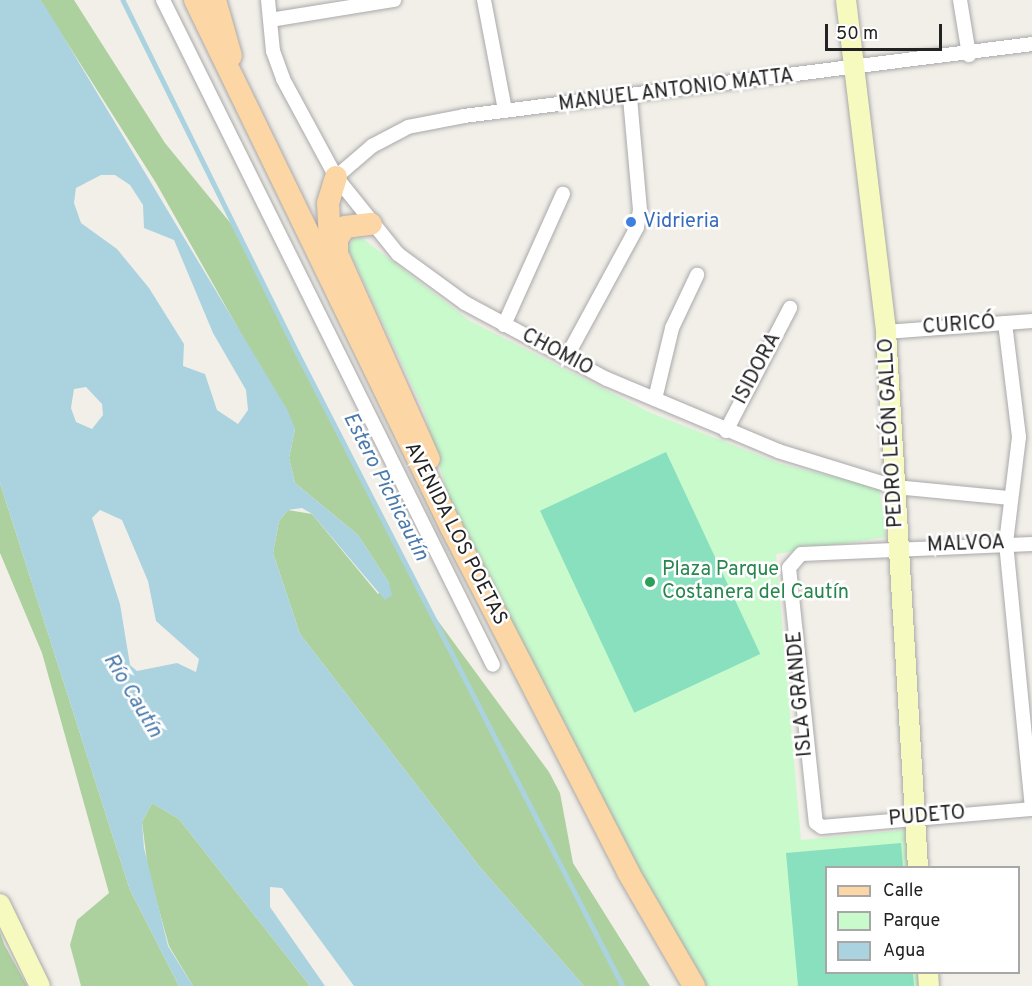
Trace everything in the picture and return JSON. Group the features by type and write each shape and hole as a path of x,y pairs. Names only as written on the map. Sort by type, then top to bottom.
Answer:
{"main road":[{"name":"AVENIDA LOS POETAS","path":"195,0 234,72 298,220 437,501 628,872 694,986"},
{"name":"AVENIDA LOS POETAS","path":"215,0 234,72"},
{"path":"336,177 327,215 337,253 418,424 437,501"},
{"path":"337,253 337,239 345,226 371,224"}],"street":[{"path":"163,0 493,665"},
{"name":"CHOMIO","path":"268,0 283,79 336,177 371,224 426,276 504,325 566,358 726,430 895,487 1010,498"},
{"path":"270,20 394,0"},
{"path":"484,0 505,110"},
{"name":"PEDRO LEÓN GALLO","path":"846,0 886,332 918,866"},
{"path":"960,0 969,55"},
{"name":"MANUEL ANTONIO MATTA","path":"336,177 372,146 408,128 505,110 630,98 969,55 1032,44"},
{"path":"566,358 637,226 640,210 630,98"},
{"path":"504,325 563,194"},
{"path":"655,399 672,328 697,275"},
{"name":"ISIDORA","path":"726,430 790,308"},
{"name":"CURICÓ","path":"886,332 1032,321"},
{"path":"1005,323 1019,437 1006,543 1032,807"},
{"name":"MALVOA","path":"793,559 898,547 1032,544"},
{"name":"ISLA GRANDE","path":"793,559 789,568 813,816 822,827"},
{"name":"PUDETO","path":"822,827 1032,807"},
{"path":"0,904 39,986"}],"green space":[{"path":"40,0 74,0 165,143 237,231 427,606 549,772 560,793 573,863 650,986 584,986 479,866 300,634 273,553 279,521 288,510 312,514 378,594 389,583 358,535 295,483 289,458 295,429 156,183"},
{"path":"362,238 470,321 651,413 781,464 879,488 886,537 776,554 801,840 905,830 909,866 825,866 825,974 919,974 920,986 702,986 645,895 449,499 424,411 348,248 353,239"},
{"name":"Plaza Parque Costanera del Cautín","path":"666,452 760,654 634,713 540,511"},
{"path":"0,483 130,890 179,986 81,986 70,945 77,920 109,893 42,653 0,553"},
{"path":"152,803 179,819 310,986 193,986 169,946 148,870 142,822"},
{"path":"901,843 903,866 825,866 825,974 913,974 914,986 798,986 786,853"},
{"path":"0,932 4,944 27,986 0,986"}],"water":[{"name":"Río Cautín","path":"0,0 40,0 288,411 295,429 289,458 295,483 358,535 389,583 392,595 385,600 312,514 302,508 288,510 279,521 273,553 300,634 479,866 584,986 354,986 282,888 270,887 270,907 325,986 310,986 179,819 152,803 142,822 144,848 168,946 193,986 179,986 130,890 0,483","holes":["101,175 115,175 130,185 143,205 144,228 174,240 213,333 246,390 248,410 238,424 217,410 205,374 183,366 184,344 149,288 117,249 81,223 74,203 76,188","86,387 102,404 103,415 92,429 76,422 71,408 74,389","100,510 122,520 148,581 156,621 199,659 196,672 177,663 137,671 130,665 120,604 92,518"]}],"waterway":[{"name":"Estero Pichicautín","path":"123,0 298,354 623,986"}],"place":[{"name":"Vidrieria","path":"631,222"},
{"name":"Plaza Parque Costanera del Cautín","path":"650,582"}]}
